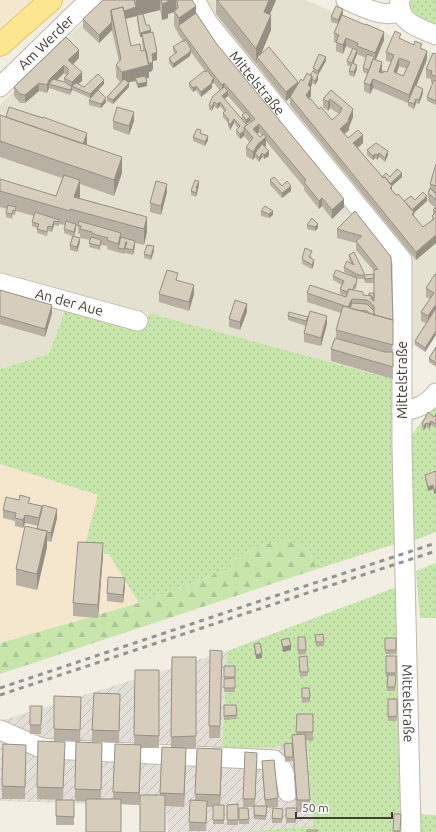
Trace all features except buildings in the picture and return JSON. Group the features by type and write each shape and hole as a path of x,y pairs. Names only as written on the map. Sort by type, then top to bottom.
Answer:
{"main road":[{"path":"0,46 51,0"}],"street":[{"name":"Am Werder","path":"0,87 80,9 93,0"},
{"name":"Mittelstraße","path":"195,0 208,23 402,260 402,411 411,832"},
{"path":"346,0 380,13 394,14 400,5"},
{"path":"400,5 405,19 413,26 436,35"},
{"name":"An der Aue","path":"0,283 138,321"},
{"path":"402,411 422,406 436,393"},
{"path":"0,730 39,747 50,749 274,760 283,768 286,775 288,792"}],"shaded area":[{"path":"0,0 32,0 0,27"},
{"path":"109,0 305,0 436,54 436,312 393,379 70,292 49,354 0,369 0,105 54,50"},
{"path":"0,464 99,495 84,552 109,554 139,603 0,643"},
{"path":"227,651 222,750 307,744 313,827 241,832 168,832 166,806 0,801 0,721"}],"green space":[{"path":"411,0 436,0 436,26 413,15 409,6"},
{"path":"65,309 139,328 149,313 393,379 398,543 317,569 307,549 288,540 266,544 235,558 230,569 139,603 109,554 83,552 98,495 0,464 0,369 49,354"},
{"path":"436,402 436,532 412,541 412,435"},
{"path":"288,540 307,549 317,569 0,674 0,643 139,603 230,569 235,558 266,544"},
{"path":"436,563 436,618 420,618 416,571"},
{"path":"402,585 405,832 241,832 313,826 307,744 222,751 227,651"},
{"path":"419,814 436,815 436,832 419,832"}],"railway":[{"path":"0,688 436,543"},
{"path":"0,695 436,551"}]}
